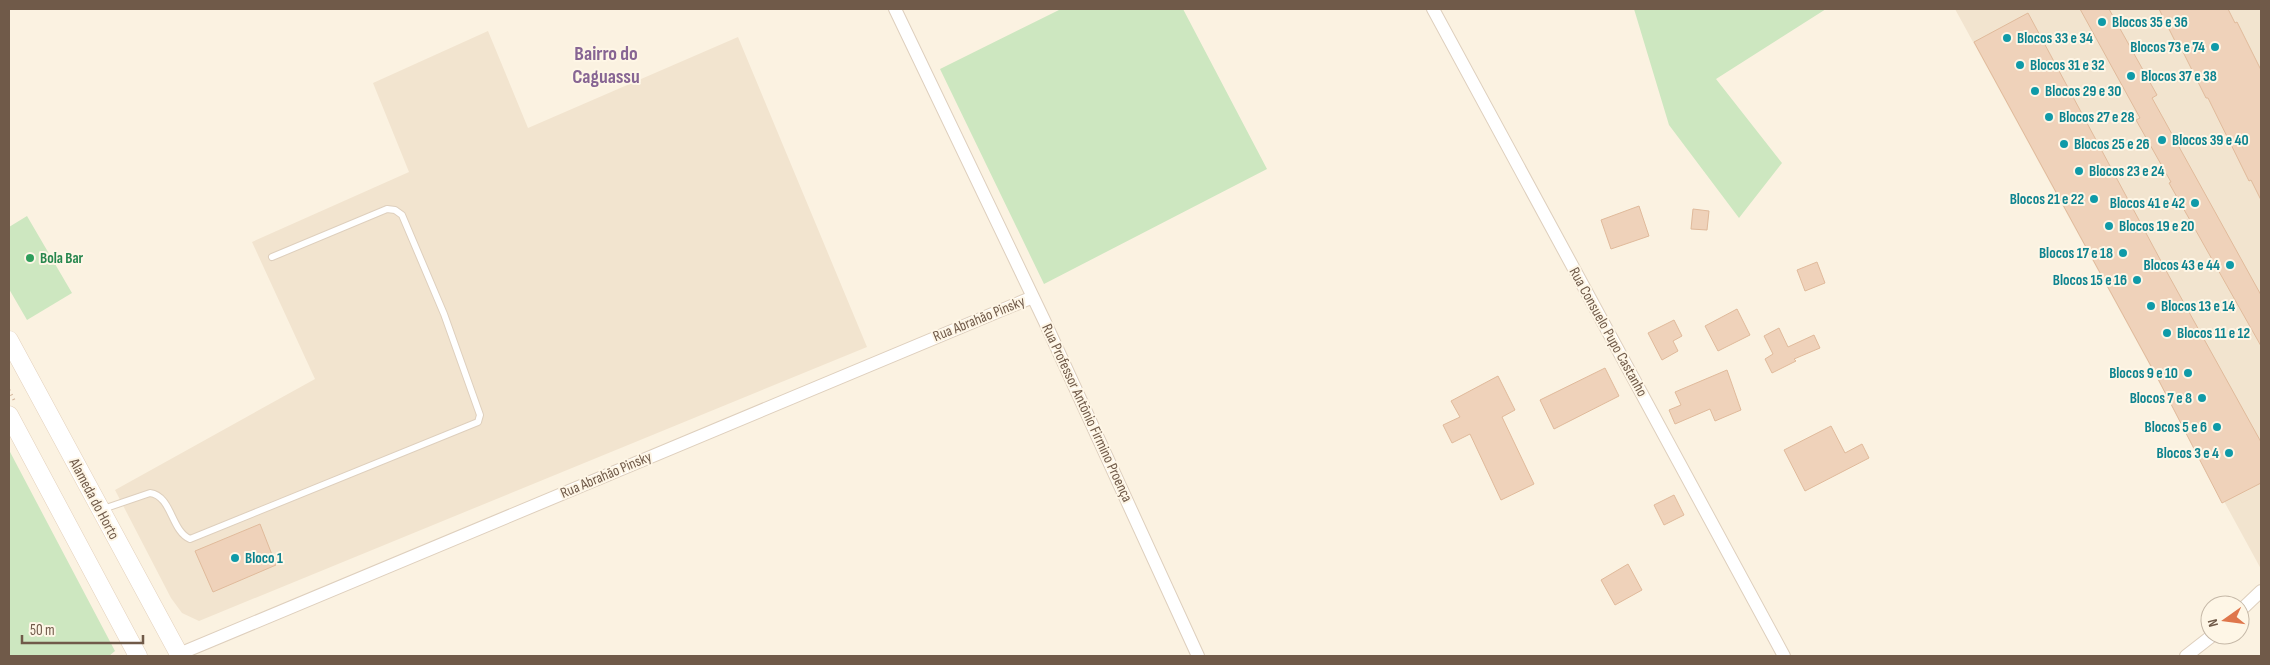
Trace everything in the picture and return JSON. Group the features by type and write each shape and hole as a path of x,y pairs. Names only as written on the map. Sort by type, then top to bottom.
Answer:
{"main road":[{"name":"Alameda do Horto","path":"9,340 180,655"},
{"path":"9,415 138,656"}],"street":[{"name":"Rua Professor Antônio Firmino Proença","path":"895,9 1033,297 1198,656"},
{"name":"Rua Consuelo Pupo Castanho","path":"1432,9 1784,656"},
{"name":"Rua Abrahão Pinsky","path":"180,655 1033,297"},
{"path":"2250,601 2261,591"},
{"path":"2186,656 2200,645"}],"lane":[{"path":"100,510 150,493 156,494 165,503 183,536 190,539 478,422 480,415 444,314 402,215 395,210 387,209 272,258"}],"shaded area":[{"path":"1955,9 2261,9 2261,569"},
{"path":"488,31 528,128 738,37 867,347 199,621 182,613 171,598 115,490 315,379 252,242 409,172 373,83"}],"green space":[{"path":"1061,9 1183,9 1267,169 1044,284 940,69"},
{"path":"1634,9 1826,9 1716,79 1782,163 1739,218 1669,125"},
{"name":"Bola Bar","path":"27,216 72,293 27,320 9,289 9,227"},
{"path":"9,450 115,651 109,656 9,656"}],"building":[{"path":"2080,9 2109,9 2157,95 2152,98 2261,295 2261,346 2169,183 2171,182 2136,120 2140,118"},
{"path":"2159,9 2228,9 2235,23 2237,22 2261,70 2261,200 2251,180 2249,181 2208,98 2206,98"},
{"path":"2028,13 2169,276 2261,442 2261,483 2222,503 2157,377 1974,42"},
{"path":"1639,206 1649,236 1611,249 1601,220"},
{"path":"1693,209 1709,211 1707,230 1691,229"},
{"path":"1817,262 1825,283 1805,291 1797,270"},
{"path":"1737,309 1750,335 1718,351 1705,326"},
{"path":"1674,320 1682,336 1673,341 1678,351 1662,360 1648,333"},
{"path":"1779,328 1788,347 1814,335 1820,348 1794,359 1796,361 1772,373 1765,359 1773,354 1764,336"},
{"path":"1605,368 1619,396 1554,429 1540,400"},
{"path":"1727,370 1741,410 1715,421 1710,409 1675,424 1669,410 1681,405 1675,392"},
{"path":"1498,376 1515,410 1502,417 1534,484 1501,500 1470,434 1452,443 1443,425 1460,417 1451,401"},
{"path":"1831,426 1845,453 1862,444 1869,458 1805,491 1784,450"},
{"path":"1674,495 1684,515 1664,525 1654,505"},
{"name":"Bloco 1","path":"260,524 276,565 213,592 195,551"},
{"path":"1628,564 1642,590 1615,605 1601,580"}],"place":[{"name":"Blocos 35 e 36","path":"2102,22"},
{"name":"Blocos 33 e 34","path":"2007,38"},
{"name":"Blocos 73 e 74","path":"2215,47"},
{"name":"Blocos 31 e 32","path":"2020,65"},
{"name":"Blocos 37 e 38","path":"2131,76"},
{"name":"Blocos 29 e 30","path":"2035,91"},
{"name":"Blocos 27 e 28","path":"2049,117"},
{"name":"Blocos 39 e 40","path":"2162,140"},
{"name":"Blocos 25 e 26","path":"2064,144"},
{"name":"Blocos 23 e 24","path":"2079,171"},
{"name":"Blocos 21 e 22","path":"2094,199"},
{"name":"Blocos 41 e 42","path":"2195,203"},
{"name":"Blocos 19 e 20","path":"2109,226"},
{"name":"Blocos 17 e 18","path":"2123,253"},
{"name":"Bola Bar","path":"30,258"},
{"name":"Blocos 43 e 44","path":"2230,265"},
{"name":"Blocos 15 e 16","path":"2137,280"},
{"name":"Blocos 13 e 14","path":"2151,306"},
{"name":"Blocos 11 e 12","path":"2167,333"},
{"name":"Blocos 9 e 10","path":"2188,373"},
{"name":"Blocos 7 e 8","path":"2202,398"},
{"name":"Blocos 5 e 6","path":"2217,427"},
{"name":"Blocos 3 e 4","path":"2229,453"},
{"name":"Bloco 1","path":"235,558"}],"district":[{"name":"Bairro do Caguassu","path":"606,66"}]}
